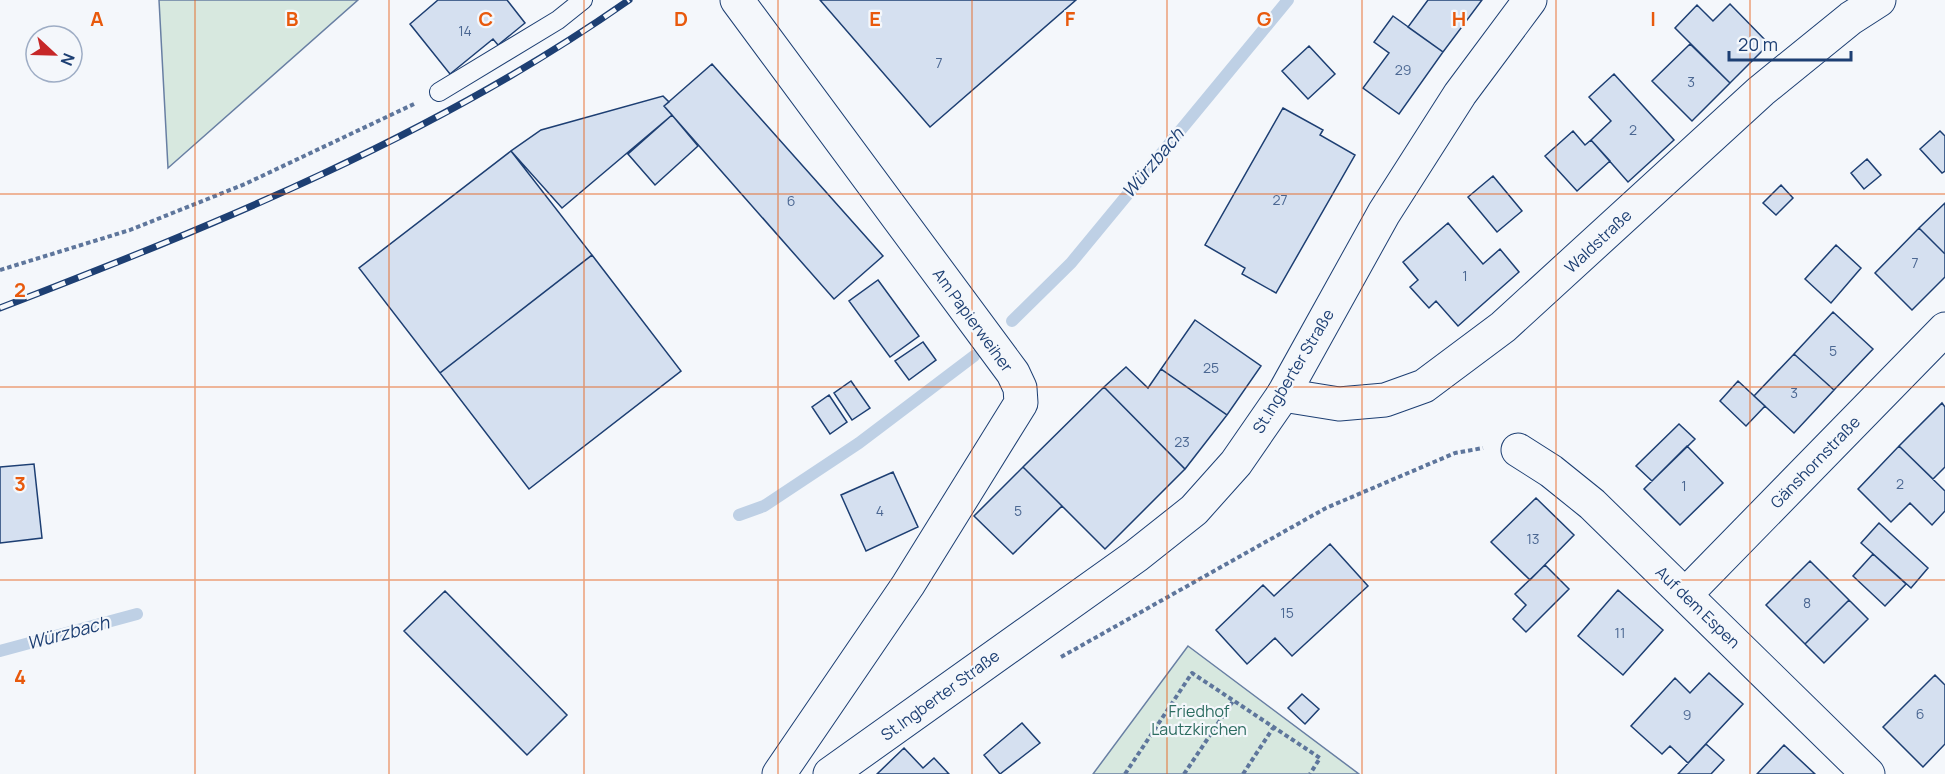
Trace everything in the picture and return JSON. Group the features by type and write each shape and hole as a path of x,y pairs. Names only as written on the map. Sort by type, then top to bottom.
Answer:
{"street":[{"name":"Am Papierweiher","path":"737,0 992,345 1020,387 1021,403 909,585 779,774"},
{"name":"St.Ingberter Straße","path":"830,774 1136,556 1194,510 1236,463 1283,395 1384,213 1460,94 1530,0"},
{"name":"Waldstraße","path":"1283,395 1339,404 1385,400 1424,386 1503,327 1761,91 1851,18 1879,0"},
{"name":"Gänshornstraße","path":"1686,594 1945,329"},
{"name":"Auf dem Espen","path":"1518,450 1551,471 1592,504 1868,774"}],"lane":[{"path":"439,92 558,20 583,0"}],"path":[{"path":"0,270 130,230 245,184 439,92"},
{"path":"1009,646 1035,657 1065,657 1087,642 1326,507 1455,453 1487,448 1518,450"},
{"path":"1125,774 1192,673 1320,758 1310,774"},
{"path":"1184,774 1233,701"},
{"path":"1243,774 1274,728"}],"green space":[{"path":"159,0 358,0 168,168"},
{"name":"Friedhof Lautzkirchen","path":"1188,646 1359,774 1093,774"}],"building":[{"path":"438,0 507,0 525,23 498,45 493,39 450,74 410,24"},
{"path":"820,0 1076,0 930,127"},
{"path":"1428,0 1482,0 1443,52 1408,27"},
{"path":"1730,4 1769,44 1730,83 1675,28 1697,5 1713,21"},
{"path":"1393,16 1443,52 1399,114 1363,88 1389,53 1374,42"},
{"path":"1690,44 1730,83 1692,121 1652,81"},
{"path":"1309,46 1335,74 1308,99 1282,71"},
{"path":"712,64 883,256 834,299 664,106"},
{"path":"1614,74 1674,140 1628,182 1591,140 1611,121 1589,97"},
{"path":"663,96 669,102 664,106 672,115 562,208 511,151 541,130"},
{"path":"1283,108 1323,130 1320,135 1355,155 1276,293 1242,274 1245,268 1205,245"},
{"path":"672,115 698,146 655,185 628,154"},
{"path":"1573,131 1585,145 1591,140 1610,161 1577,191 1545,156"},
{"path":"1940,131 1945,136 1945,171 1942,173 1920,149"},
{"path":"511,151 592,255 440,373 359,268"},
{"path":"1867,159 1881,175 1864,189 1851,173"},
{"path":"1493,176 1522,211 1497,232 1468,197"},
{"path":"1781,185 1793,198 1776,215 1763,203"},
{"path":"1945,203 1945,254 1919,228"},
{"path":"1448,223 1483,264 1500,249 1519,272 1458,326 1436,301 1429,308 1410,287 1418,280 1403,262"},
{"path":"1919,228 1945,254 1945,277 1912,310 1875,273"},
{"path":"1836,245 1861,268 1831,303 1805,279"},
{"path":"592,255 681,371 529,489 440,373"},
{"path":"878,280 919,336 890,357 849,301"},
{"path":"1833,312 1873,349 1834,390 1794,354"},
{"path":"1195,320 1261,366 1227,415 1161,369"},
{"path":"923,342 936,360 909,380 895,361"},
{"path":"1794,354 1834,390 1794,433 1754,396"},
{"path":"1126,367 1148,388 1161,369 1227,415 1185,469 1104,387"},
{"path":"851,381 870,408 852,420 834,393"},
{"path":"1738,381 1765,406 1746,426 1720,401"},
{"path":"1104,387 1185,469 1105,549 1023,467"},
{"path":"829,395 847,422 830,434 812,407"},
{"path":"1942,403 1945,407 1945,467 1933,479 1899,446"},
{"path":"1679,424 1695,439 1652,481 1636,466"},
{"path":"1687,446 1723,483 1680,525 1644,489"},
{"path":"1899,446 1945,491 1945,511 1932,525 1910,503 1891,522 1858,489"},
{"path":"34,464 42,538 0,543 0,467"},
{"path":"1023,467 1062,506 1013,554 974,516"},
{"path":"893,472 918,527 866,551 841,495"},
{"path":"1536,498 1574,535 1530,580 1491,542"},
{"path":"1879,523 1928,568 1911,588 1861,543"},
{"path":"1330,544 1368,586 1292,656 1275,638 1247,664 1216,630 1263,585 1274,596"},
{"path":"1873,554 1906,584 1885,606 1853,576"},
{"path":"1810,561 1849,600 1805,644 1766,605"},
{"path":"1545,565 1569,589 1526,632 1513,619 1526,605 1515,594"},
{"path":"1618,590 1663,630 1623,675 1578,636"},
{"path":"445,591 567,715 527,755 404,631"},
{"path":"1849,600 1868,619 1824,663 1805,644"},
{"path":"1709,673 1743,704 1688,763 1670,746 1662,754 1631,726 1675,678 1690,693"},
{"path":"1935,675 1945,685 1945,744 1923,767 1883,727"},
{"path":"1302,694 1319,709 1305,724 1288,708"},
{"path":"1022,723 1040,743 1000,774 984,755"},
{"path":"1706,744 1724,760 1711,774 1678,774"},
{"path":"1784,745 1815,774 1757,774"},
{"path":"904,748 923,768 934,758 949,774 877,774"}],"waterway":[{"name":"Würzbach","path":"1012,321 1071,263 1288,0"},
{"name":"Würzbach","path":"739,515 764,506 859,443 974,356"},
{"name":"Würzbach","path":"0,651 137,614"}],"railway":[{"path":"0,308 244,209 403,135 556,49 629,0"}]}
